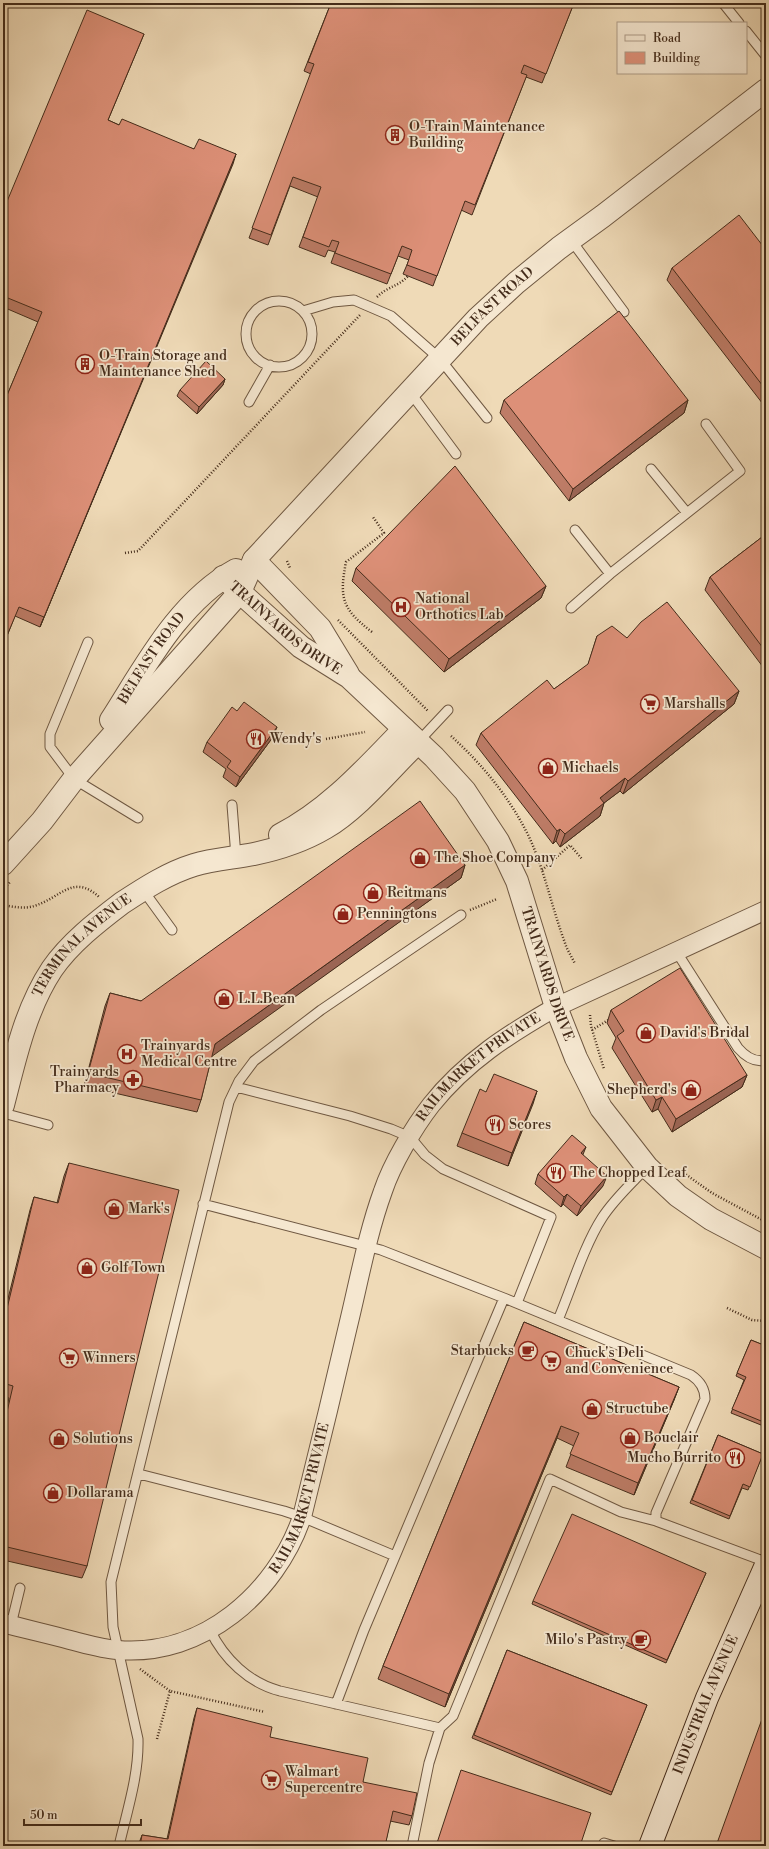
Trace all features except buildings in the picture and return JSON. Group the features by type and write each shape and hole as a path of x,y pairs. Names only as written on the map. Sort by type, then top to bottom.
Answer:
{"street":[{"name":"BELFAST ROAD","path":"74,779 159,645 194,603 223,577 254,560 478,318 516,283 766,90"},
{"name":"BELFAST ROAD","path":"3,864 42,820 74,779 240,592 254,560"},
{"name":"TRAINYARDS DRIVE","path":"254,560 320,628 349,677"},
{"name":"TRAINYARDS DRIVE","path":"223,577 301,647 349,677 411,736 465,791 498,841 519,888 556,1007 576,1058 601,1108 647,1167 662,1182 692,1207 766,1248"},
{"name":"TERMINAL AVENUE","path":"3,1105 24,1027 33,1003 53,968 79,938 110,912 143,890 178,870 196,864 236,857 292,843 325,828 339,819 357,803 411,736"},
{"name":"RAILMARKET PRIVATE","path":"7,1624 101,1648 137,1651 171,1645 196,1637 210,1630 243,1606 271,1577 291,1546 302,1517 367,1245 383,1191 410,1138 431,1106 471,1062 506,1036 556,1007 766,910"},
{"name":"INDUSTRIAL AVENUE","path":"650,1846 707,1698 766,1564"}],"lane":[{"path":"723,3 738,22"},
{"path":"747,32 766,56"},
{"path":"571,240 624,312"},
{"path":"303,312 332,302 354,300 391,316 440,359 488,418"},
{"path":"280,301 289,302 303,312 308,318 312,335 307,351 302,358 291,364 278,367 270,366 256,357 250,350 247,333 248,325 252,317 264,305 280,301"},
{"path":"249,402 270,366"},
{"path":"410,392 456,454"},
{"path":"571,608 610,574 740,471 706,424"},
{"path":"651,470 687,513"},
{"path":"575,530 610,574"},
{"path":"88,642 53,725 49,741 50,747 74,779 138,818"},
{"path":"411,736 448,710"},
{"path":"232,805 236,857"},
{"path":"143,890 172,930"},
{"path":"119,1846 139,1755 138,1739 113,1627 111,1582 139,1474 203,1204 229,1102 236,1087 254,1061 284,1037 461,915"},
{"path":"676,951 738,1048 744,1055 755,1060 766,1060"},
{"path":"236,1087 350,1116 391,1129 410,1138"},
{"path":"3,1113 48,1125"},
{"name":"RAILMARKET PRIVATE","path":"410,1138 425,1155 443,1169 551,1217 517,1303"},
{"path":"558,1320 591,1239 602,1218 613,1203 647,1167"},
{"path":"203,1204 367,1245 517,1303 698,1380 705,1392 704,1399 656,1513 656,1521"},
{"path":"336,1704 364,1630 504,1298"},
{"path":"139,1474 302,1517 395,1556"},
{"path":"412,1846 429,1763 440,1728 453,1716 550,1479 621,1512 656,1521 766,1564"},
{"path":"7,1624 20,1588"},
{"path":"210,1630 224,1653 234,1664 260,1684 275,1690 440,1728"},
{"path":"604,1843 614,1846"}],"path":[{"path":"125,553 138,551 368,306 385,289 402,283 408,276"},
{"path":"372,632 349,609 342,595 342,580 346,562 384,533 373,517"},
{"path":"287,561 292,572"},
{"path":"334,615 428,711"},
{"path":"326,738 365,732"},
{"path":"451,736 471,754 495,783 525,830 542,870 564,942 575,964"},
{"path":"542,870 570,845 582,859"},
{"path":"3,905 20,907 34,906 73,888 82,886 92,891 104,901 110,912"},
{"path":"461,915 478,906 497,900"},
{"path":"590,1015 592,1030 606,1074"},
{"path":"592,1030 611,1018"},
{"path":"676,1167 712,1193 766,1222"},
{"path":"727,1308 752,1320 766,1322"},
{"path":"140,1669 170,1691 265,1712"},
{"path":"157,1739 170,1691"}],"place":[{"name":"O-Train Maintenance Building","path":"395,135"},
{"name":"O-Train Storage and Maintenance Shed","path":"85,364"},
{"name":"National Orthotics Lab","path":"401,607"},
{"name":"Marshalls","path":"650,704"},
{"name":"Wendy's","path":"256,739"},
{"name":"Michaels","path":"548,768"},
{"name":"The Shoe Company","path":"420,858"},
{"name":"Reitmans","path":"373,893"},
{"name":"Penningtons","path":"343,914"},
{"name":"L.L.Bean","path":"224,999"},
{"name":"David's Bridal","path":"646,1033"},
{"name":"Trainyards Medical Centre","path":"127,1054"},
{"name":"Trainyards Pharmacy","path":"133,1080"},
{"name":"Shepherd's","path":"691,1090"},
{"name":"Scores","path":"495,1125"},
{"name":"The Chopped Leaf","path":"556,1173"},
{"name":"Mark's","path":"114,1209"},
{"name":"Golf Town","path":"87,1268"},
{"name":"Starbucks","path":"528,1351"},
{"name":"Winners","path":"69,1358"},
{"name":"Chuck's Deli and Convenience","path":"551,1361"},
{"name":"Structube","path":"592,1409"},
{"name":"Bouclair","path":"630,1438"},
{"name":"Solutions","path":"59,1439"},
{"name":"Mucho Burrito","path":"735,1458"},
{"name":"Dollarama","path":"53,1493"},
{"name":"Milo's Pastry","path":"641,1640"},
{"name":"Walmart Supercentre","path":"271,1780"}]}
